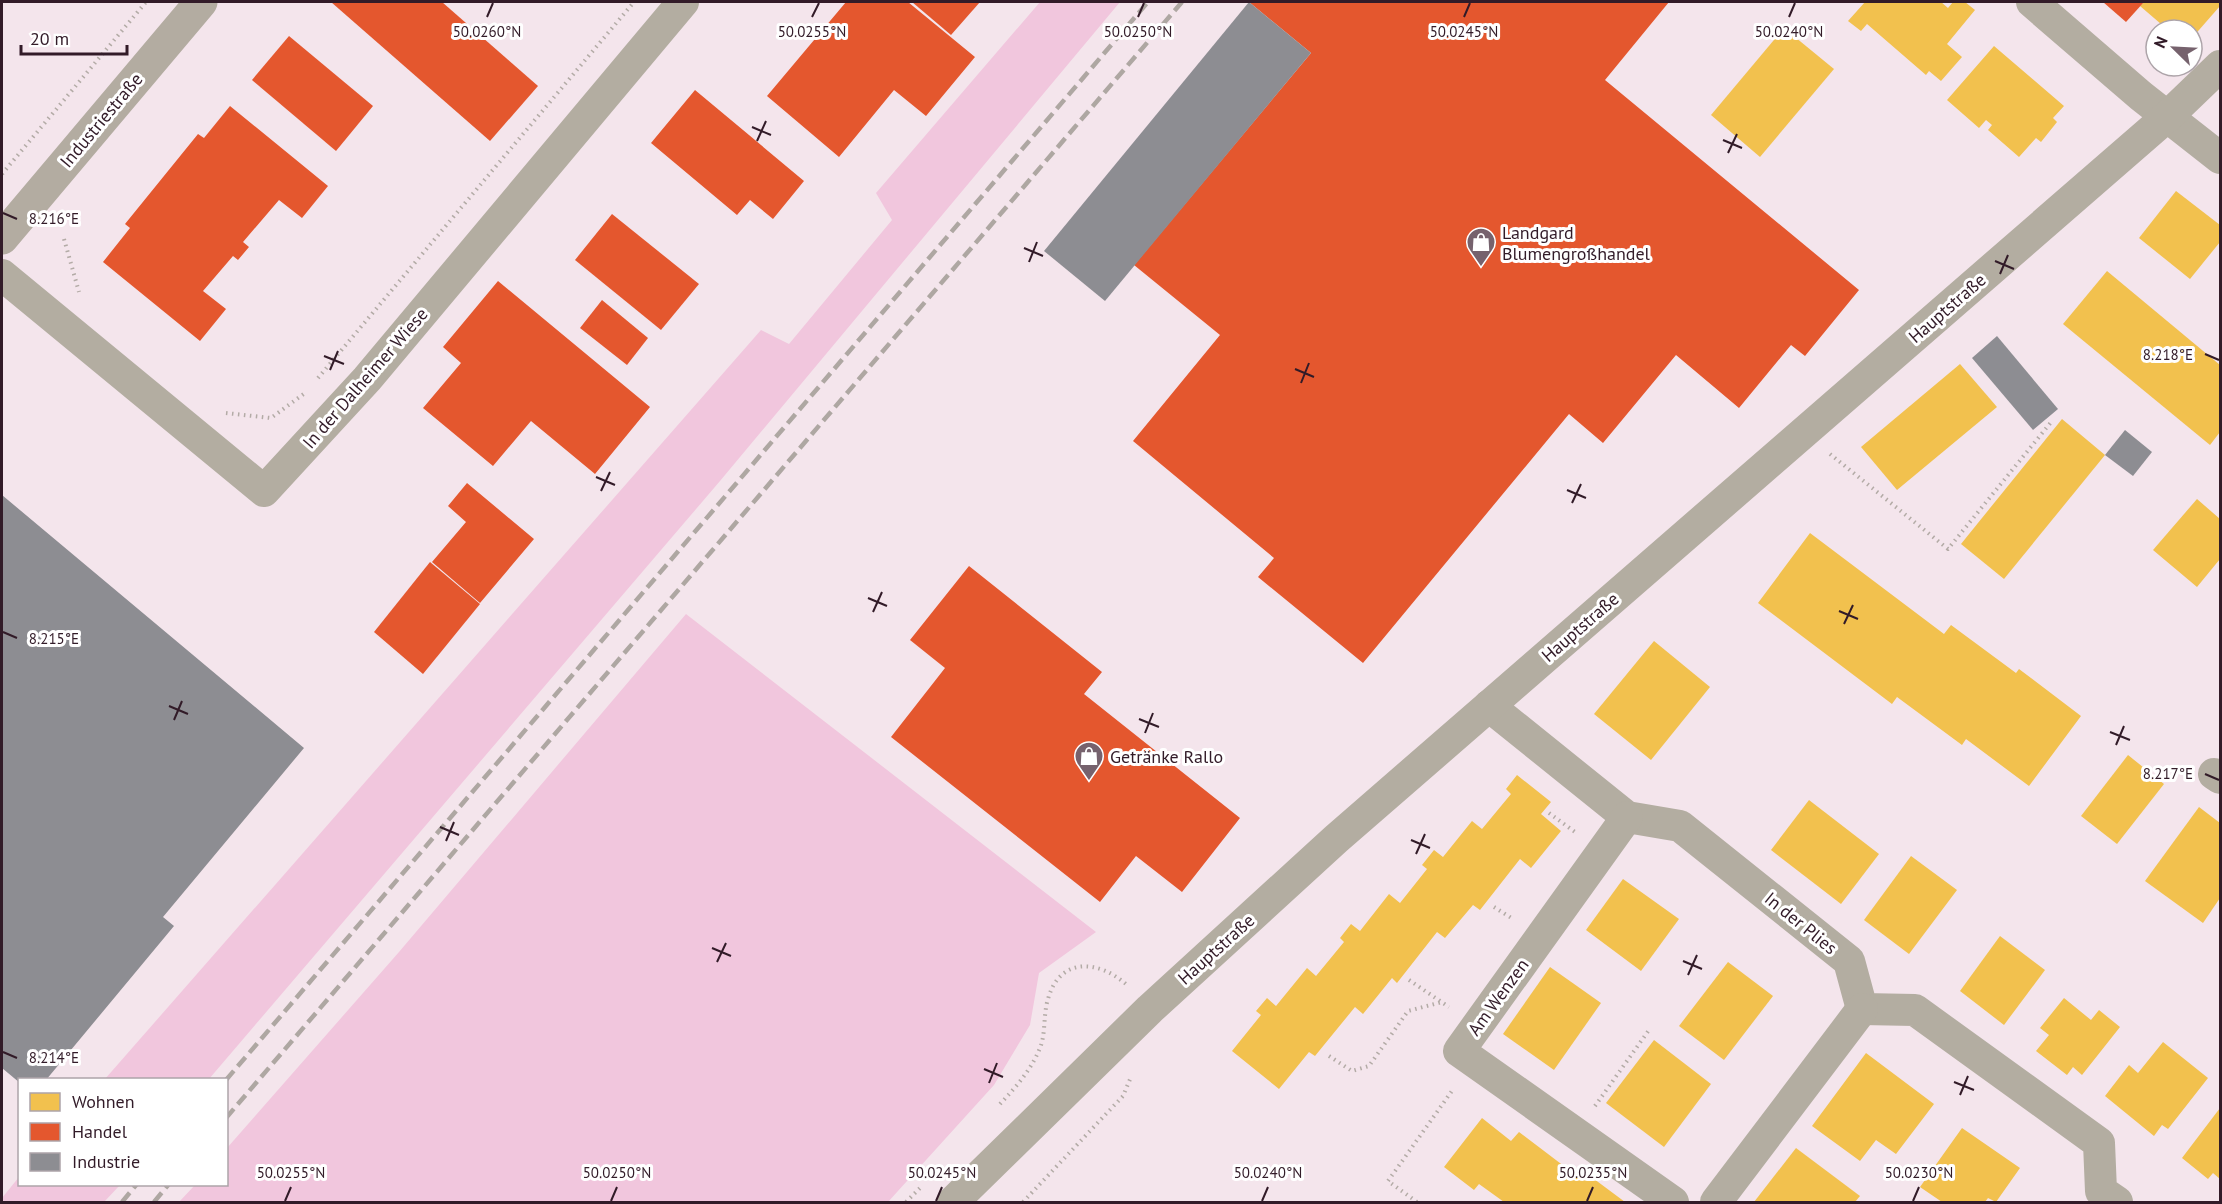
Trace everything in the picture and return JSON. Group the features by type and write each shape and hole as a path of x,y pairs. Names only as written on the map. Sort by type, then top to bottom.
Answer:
{"main road":[{"name":"Industriestraße","path":"2,238 201,2"}],"street":[{"name":"In der Dalheimer Wiese","path":"2,275 264,491 367,379 683,2"},
{"path":"2032,2 2141,96 2220,158"},
{"name":"Hauptstraße","path":"954,1203 1112,1045 1345,831 2169,116 2220,66"},
{"name":"In der Plies","path":"1489,706 1627,817 1680,826 1849,961 1862,1009"},
{"name":"Am Wenzen","path":"1627,817 1460,1051 1673,1203"},
{"path":"1716,1203 1862,1009 1915,1010 2099,1143 2104,1199"}],"path":[{"path":"2,174 147,2"},
{"path":"314,383 634,2"},
{"path":"64,239 79,292 87,299"},
{"path":"220,410 230,415 271,418 306,392"},
{"path":"1803,433 1948,549 2052,421"},
{"path":"999,1106 1033,1062 1041,1046 1047,1000 1053,983 1065,972 1080,966 1097,967 1114,974 1150,1009"},
{"path":"1410,980 1477,1026"},
{"path":"1329,1056 1352,1071 1369,1066 1408,1011 1442,1002"},
{"path":"1575,1133 1649,1030"},
{"path":"1023,1203 1124,1096 1131,1078 1132,1063 1112,1045"},
{"path":"1417,1203 1388,1181 1474,1061"},
{"path":"906,1203 921,1186"}],"shaded area":[{"path":"1040,2 1120,2 720,481 210,1078 106,1078 761,330 789,344 892,220 876,193"},
{"path":"686,614 1096,932 1039,973 1030,1025 994,1085 888,1202 179,1202 194,1186 228,1186 228,1147 399,952"},
{"path":"18,1178 18,1186 119,1186 104,1202 2,1202 2,1198"}],"building: Wohnen":[{"path":"1865,2 1941,2 1948,8 1953,2 1965,2 1975,10 1947,44 1962,57 1941,81 1929,71 1926,75 1867,24 1861,31 1848,21"},
{"path":"2144,2 2220,2 2220,6 2204,24 2204,18 2154,18 2140,6"},
{"path":"1784,28 1834,69 1760,157 1711,115"},
{"path":"1994,46 2064,106 2053,118 2057,122 2041,142 2036,138 2019,157 1988,130 1992,125 1986,120 1979,128 1947,100"},
{"path":"2176,191 2220,225 2220,242 2190,279 2139,238"},
{"path":"2107,271 2220,365 2220,432 2210,445 2063,324"},
{"path":"1960,364 1997,407 1897,490 1861,447"},
{"path":"2062,419 2105,455 2004,579 1961,544"},
{"path":"2197,499 2220,519 2220,559 2197,587 2153,550"},
{"path":"1810,533 1944,634 1951,625 2016,673 2019,669 2081,716 2029,786 1966,739 1962,745 1897,697 1892,704 1758,603"},
{"path":"1654,641 1710,687 1651,760 1594,714"},
{"path":"2128,755 2164,784 2117,844 2081,816"},
{"path":"1517,775 1551,802 1541,814 1561,831 1531,868 1520,859 1480,910 1473,905 1445,938 1437,932 1397,983 1392,978 1363,1014 1355,1007 1315,1056 1309,1052 1279,1089 1232,1051 1261,1015 1256,1011 1267,998 1276,1006 1307,968 1316,976 1344,942 1340,938 1351,924 1360,931 1389,894 1400,903 1427,869 1422,865 1434,850 1443,857 1472,821 1482,829 1511,794 1506,789"},
{"path":"1809,800 1879,854 1841,904 1771,850"},
{"path":"2199,807 2220,823 2220,898 2203,923 2145,881"},
{"path":"1911,856 1957,890 1909,954 1864,920"},
{"path":"1623,879 1679,919 1641,971 1586,930"},
{"path":"2000,936 2045,970 2004,1025 1960,991"},
{"path":"1728,962 1773,996 1724,1060 1679,1026"},
{"path":"1550,967 1601,1003 1554,1070 1503,1034"},
{"path":"2064,998 2091,1020 2099,1010 2120,1027 2082,1075 2073,1067 2067,1075 2036,1051 2049,1035 2040,1028"},
{"path":"1654,1040 1711,1084 1664,1147 1606,1103"},
{"path":"2163,1042 2208,1078 2168,1129 2162,1125 2154,1136 2105,1096 2129,1065 2138,1073"},
{"path":"1866,1053 1934,1104 1896,1154 1876,1140 1860,1161 1812,1126"},
{"path":"2220,1108 2220,1179 2213,1173 2208,1179 2182,1158"},
{"path":"1482,1118 1511,1141 1519,1132 1577,1176 1582,1170 1625,1202 1504,1202 1479,1184 1474,1190 1444,1167"},
{"path":"1962,1128 2020,1168 1996,1202 1988,1198 1985,1202 1942,1202 1920,1187"},
{"path":"1796,1148 1860,1196 1855,1202 1754,1202"}],"building: Handel":[{"path":"331,2 442,2 538,86 490,141"},
{"path":"846,2 908,2 975,57 926,116 894,90 839,157 767,96"},
{"path":"912,2 980,2 951,35"},
{"path":"1249,2 1669,2 1605,80 1859,290 1805,356 1791,345 1739,408 1676,355 1603,443 1569,414 1363,663 1258,577 1274,558 1133,441 1220,335 1134,265 1311,53"},
{"path":"2103,2 2144,2 2126,22"},
{"path":"289,36 373,106 336,151 252,80"},
{"path":"695,90 804,181 773,219 750,200 737,215 651,143"},
{"path":"230,106 328,186 302,218 279,200 243,242 249,247 238,260 233,256 203,291 226,309 200,341 103,262 130,228 125,224 198,134 204,138"},
{"path":"612,214 699,284 661,330 575,260"},
{"path":"498,281 650,407 595,474 531,421 493,466 423,408 461,363 443,347"},
{"path":"602,300 648,338 627,365 580,328"},
{"path":"467,483 534,539 480,603 432,562 466,522 448,506"},
{"path":"430,562 480,604 423,674 374,632"},
{"path":"969,566 1102,672 1084,694 1240,818 1182,892 1136,856 1100,902 891,737 945,668 910,640"}],"building: Industrie":[{"path":"1249,2 1311,53 1105,301 1044,251"},
{"path":"1997,336 2058,409 2033,430 1972,358"},
{"path":"2125,430 2152,452 2133,476 2105,455"},
{"path":"2,495 304,748 163,917 174,926 48,1078 18,1078 18,1081 2,1068"}],"railway":[{"path":"228,1078 1148,2"},
{"path":"228,1116 1182,2"},
{"path":"122,1202 135,1186"},
{"path":"154,1202 167,1186"}],"place":[{"name":"Landgard Blumengroßhandel","path":"1481,268"},
{"name":"Getränke Rallo","path":"1089,782"}]}
